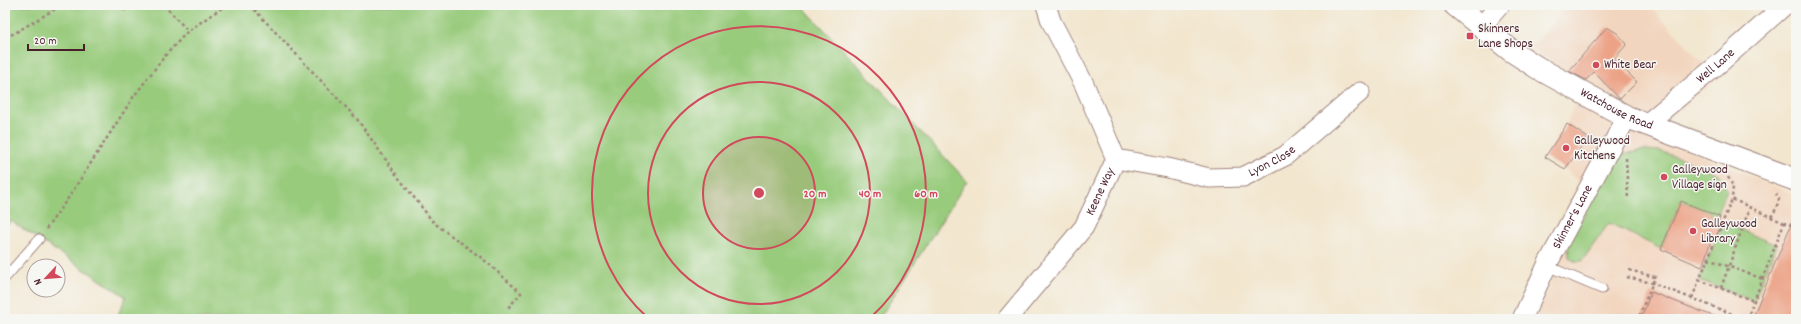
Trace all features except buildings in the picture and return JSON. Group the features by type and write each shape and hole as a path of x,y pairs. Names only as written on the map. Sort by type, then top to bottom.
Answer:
{"street":[{"name":"Keene Way","path":"1007,319 1084,227 1116,159 1084,84 1051,21 1046,5"},
{"name":"Watchouse Road","path":"1455,5 1481,27 1538,68 1636,121 1796,180"},
{"path":"1481,27 1500,5"},
{"name":"Well Lane","path":"1636,121 1721,62 1786,5"},
{"name":"Lyon Close","path":"1116,159 1168,168 1208,178 1243,177 1285,156 1360,92"},
{"name":"Skinner's Lane","path":"1522,319 1547,266 1636,121"}],"lane":[{"path":"5,278 39,239"},
{"path":"1547,266 1602,289"}],"path":[{"path":"5,36 13,34 62,5"},
{"path":"118,5 125,10 130,5"},
{"path":"164,5 188,31"},
{"path":"39,239 69,197 134,96 164,57 188,31 226,5"},
{"path":"250,5 357,120 398,177 434,223 483,259 521,293 508,308"},
{"path":"1626,156 1628,200"},
{"path":"1692,298 1732,199 1733,186 1726,173"},
{"path":"1732,199 1784,223 1796,226"},
{"path":"1721,288 1750,208"},
{"path":"1627,277 1652,283 1746,319 1784,223"},
{"path":"1708,259 1763,279"},
{"path":"1629,270 1655,277 1638,319"},
{"path":"1700,280 1754,301"}],"shaded area":[{"path":"1569,5 1649,5 1696,56 1721,76 1647,133 1796,195 1796,319 1536,319 1560,261 1593,195 1565,169 1545,157 1567,124 1583,83 1531,48"}],"green space":[{"path":"5,5 801,5 967,181 879,319 116,319 126,297 11,221 5,228"},
{"path":"1644,150 1659,151 1689,161 1719,175 1727,190 1717,216 1681,201 1661,249 1609,223 1582,261 1574,261 1569,257 1568,244 1617,156"},
{"path":"1723,222 1776,245 1754,301 1699,280"}],"place":[{"name":"Skinners Lane Shops","path":"1470,36"},
{"name":"White Bear","path":"1596,65"},
{"name":"Galleywood Kitchens","path":"1566,148"},
{"name":"Galleywood Village sign","path":"1664,177"},
{"name":"Galleywood Library","path":"1693,231"}]}
